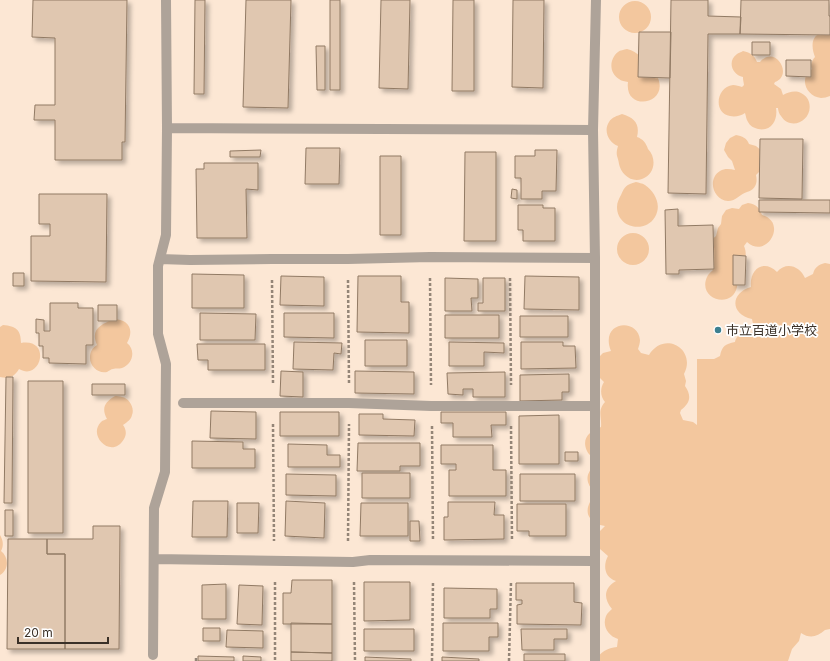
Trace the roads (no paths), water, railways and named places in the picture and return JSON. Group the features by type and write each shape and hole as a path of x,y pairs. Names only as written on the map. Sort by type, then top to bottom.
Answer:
{"street":[{"path":"153,655 154,508 165,472 166,364 158,334 158,266 166,235 166,0"},
{"path":"595,661 594,130 596,0"},
{"path":"167,128 594,130"},
{"path":"160,259 348,259 430,257 595,258"},
{"path":"183,403 349,403 431,406 595,406"},
{"path":"154,559 353,562 370,560 594,561"}],"place":[{"name":"市立百道小学校","path":"718,330"}]}
